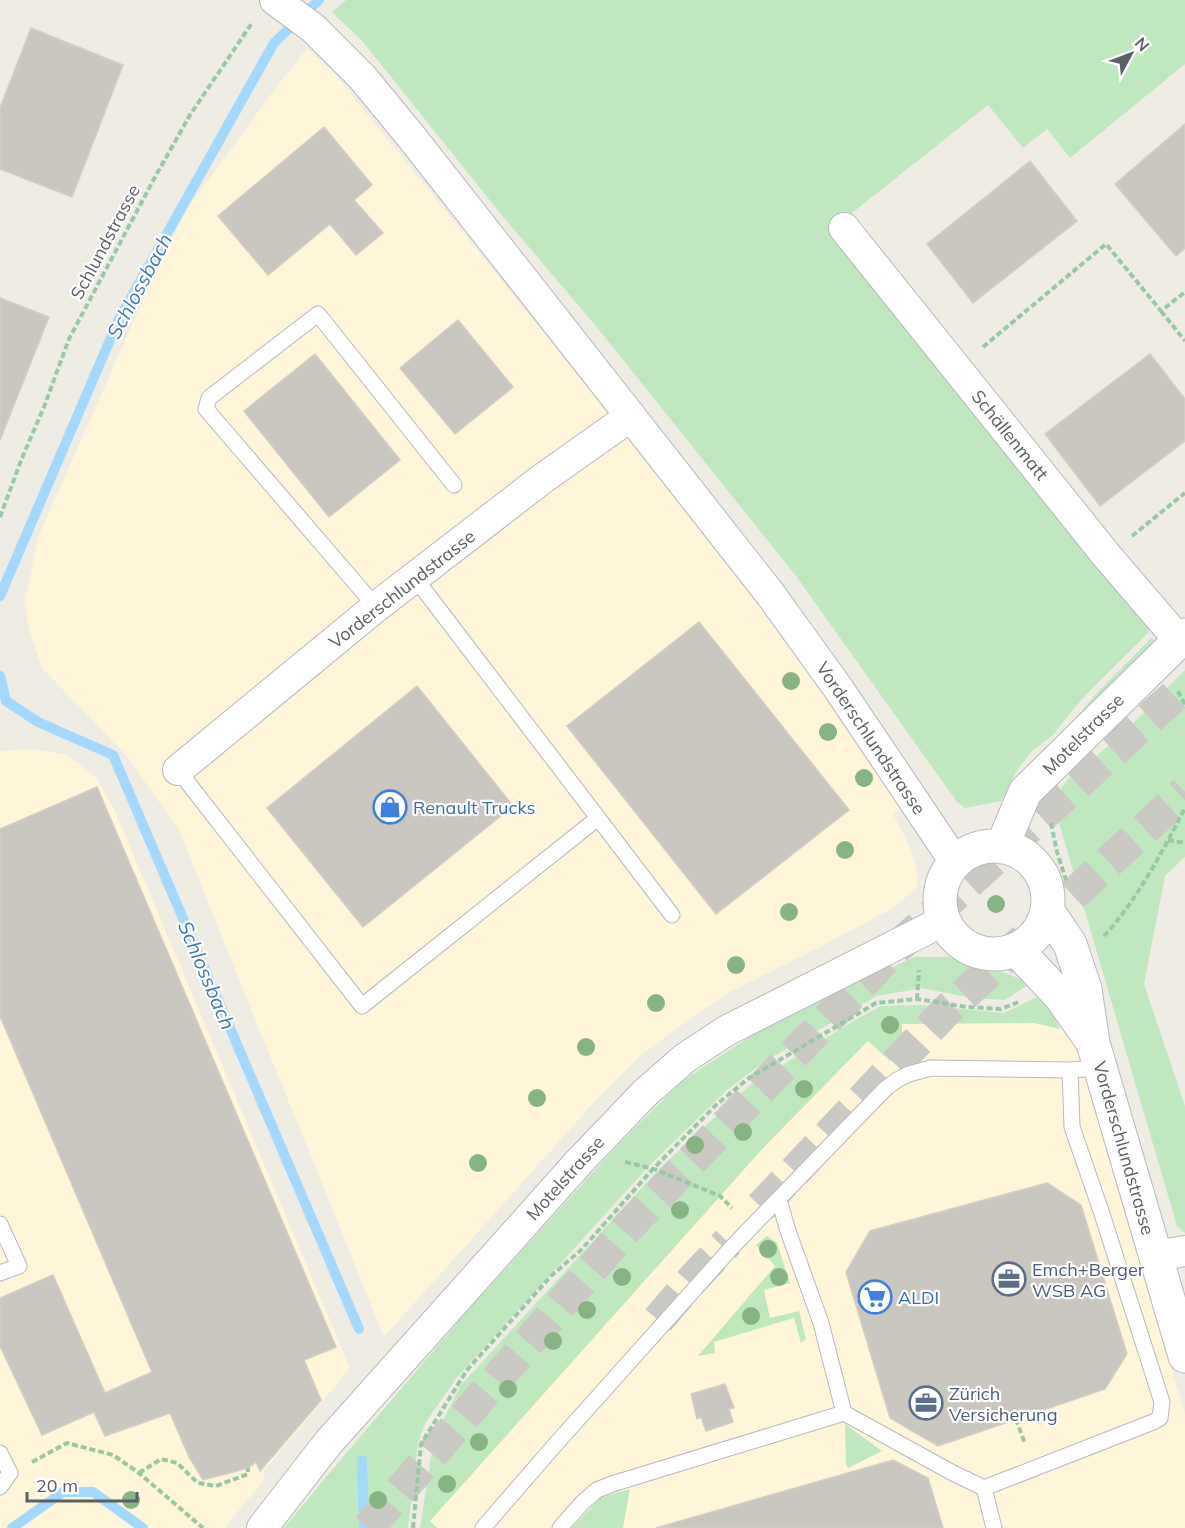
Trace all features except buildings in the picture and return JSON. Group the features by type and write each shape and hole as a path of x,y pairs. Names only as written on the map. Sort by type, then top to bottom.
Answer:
{"street":[{"name":"Vorderschlundstrasse","path":"272,7 313,28 363,78 413,139 771,595 844,697 955,862"},
{"name":"Schällenmatt","path":"844,228 1107,556 1182,638"},
{"name":"Vorderschlundstrasse","path":"178,770 376,607 550,473 631,416"},
{"name":"Motelstrasse","path":"1002,847 1025,792 1182,638"},
{"path":"986,847 1002,847 1018,852 1031,862 1042,876 1047,892 1047,910 1041,926 1031,940 1017,950 995,955 974,951 955,939 943,921 939,900 943,879 955,862 969,852 986,847"},
{"name":"Vorderschlundstrasse","path":"1047,910 1070,944 1085,989 1087,1060"},
{"name":"Motelstrasse","path":"262,1528 328,1443 579,1162 645,1093 685,1058 726,1031 943,921"},
{"name":"Vorderschlundstrasse","path":"1017,950 1061,997 1170,1253 1185,1356"}],"lane":[{"path":"376,607 206,409 209,398 318,314 454,484"},
{"path":"415,578 672,915"},
{"path":"178,770 362,1006 598,818"},
{"path":"483,1528 733,1246 886,1088 909,1074 931,1068 1087,1060 1072,1127 1162,1402 1160,1418 984,1488 844,1413 597,1490 560,1528"},
{"path":"779,1200 788,1232 821,1323 844,1413"},
{"path":"0,1224 19,1266 0,1273"},
{"path":"0,1453 10,1473 0,1487"},
{"path":"984,1488 994,1528"}],"path":[{"name":"Schlundstrasse","path":"0,517 69,339 155,177 190,115 272,7"},
{"path":"958,369 1106,244 1185,341"},
{"path":"1161,311 1185,292"},
{"path":"1107,556 1185,494"},
{"path":"1103,937 1135,895 1185,808"},
{"path":"1048,814 1057,852 1068,883"},
{"path":"1168,840 1185,843"},
{"path":"413,1528 421,1444 466,1370 552,1275 581,1250 716,1105 748,1078 876,1003 917,999 967,1007 1001,1009 1026,999"},
{"path":"654,1169 720,1196"},
{"path":"10,1473 67,1443 113,1455 139,1473 204,1528"},
{"path":"139,1473 161,1459 177,1463 198,1482 216,1486 248,1474 248,1468"}],"shaded area":[{"path":"307,49 333,72 537,324 723,559 816,681 904,808 893,814 910,847 918,876 917,887 893,908 728,993 640,1056 597,1099 384,1337 178,828 124,753 42,668 24,605 39,535 160,262 189,206"},
{"path":"32,749 63,754 79,763 98,780 115,811 350,1368 263,1472 265,1479 224,1528 0,1528 0,751"},
{"path":"1062,1018 1080,1054 1185,1414 1185,1528 437,1528 430,1521 602,1325 765,1146 868,1041 902,1053 902,1024 1034,1023 1060,1029"}],"green space":[{"path":"346,0 1185,0 1185,64 1070,158 1047,129 1023,148 988,105 833,228 1149,628 1148,633 1081,700 1053,735 1030,753 1016,772 1001,801 965,808 957,802 796,576 595,325 500,213 363,42 332,12"},
{"path":"1151,638 1154,639 1153,644 1063,733 1095,695"},
{"path":"1185,670 1185,857 1165,876 1144,984 1185,1106 1185,1233 1177,1226 1055,809 1058,793 1068,779 1123,734"},
{"path":"915,957 948,957 995,969 1031,983 1005,1000 971,998 922,988 877,996 764,1062 727,1090 651,1164 458,1376 426,1422 418,1442 408,1528 284,1528 469,1309 616,1147 682,1081 754,1034 855,983"},
{"path":"1043,994 1060,1029 1034,1023 902,1024 902,1053 890,1061 868,1041 765,1146 430,1521 437,1528 420,1528 434,1438 461,1385 660,1168 749,1086 881,1006 921,1005 1004,1013"},
{"path":"767,1236 777,1243 790,1283 764,1290 770,1318 799,1311 806,1339 801,1343 794,1318 714,1342 715,1353 698,1356 775,1266 756,1245"},
{"path":"845,1424 882,1451 848,1468"},
{"path":"630,1489 623,1528 572,1528 601,1497"}],"waterway":[{"name":"Schlossbach","path":"0,596 119,319 274,43 319,0"},
{"name":"Schlossbach","path":"0,676 6,701 38,722 113,755 359,1329"},
{"path":"362,1460 364,1528"},
{"path":"12,1528 63,1492 93,1492 143,1528"}],"tunnel":[{"path":"368,1528 629,1226 892,952 1185,686"},
{"path":"761,1207 945,1012 1185,792"},
{"path":"658,1320 728,1242"}],"place":[{"name":"Renault Trucks","path":"390,807"},
{"name":"Emch+Berger WSB AG","path":"1009,1279"},
{"name":"ALDI","path":"875,1297"},
{"name":"Zürich Versicherung","path":"926,1403"}]}
